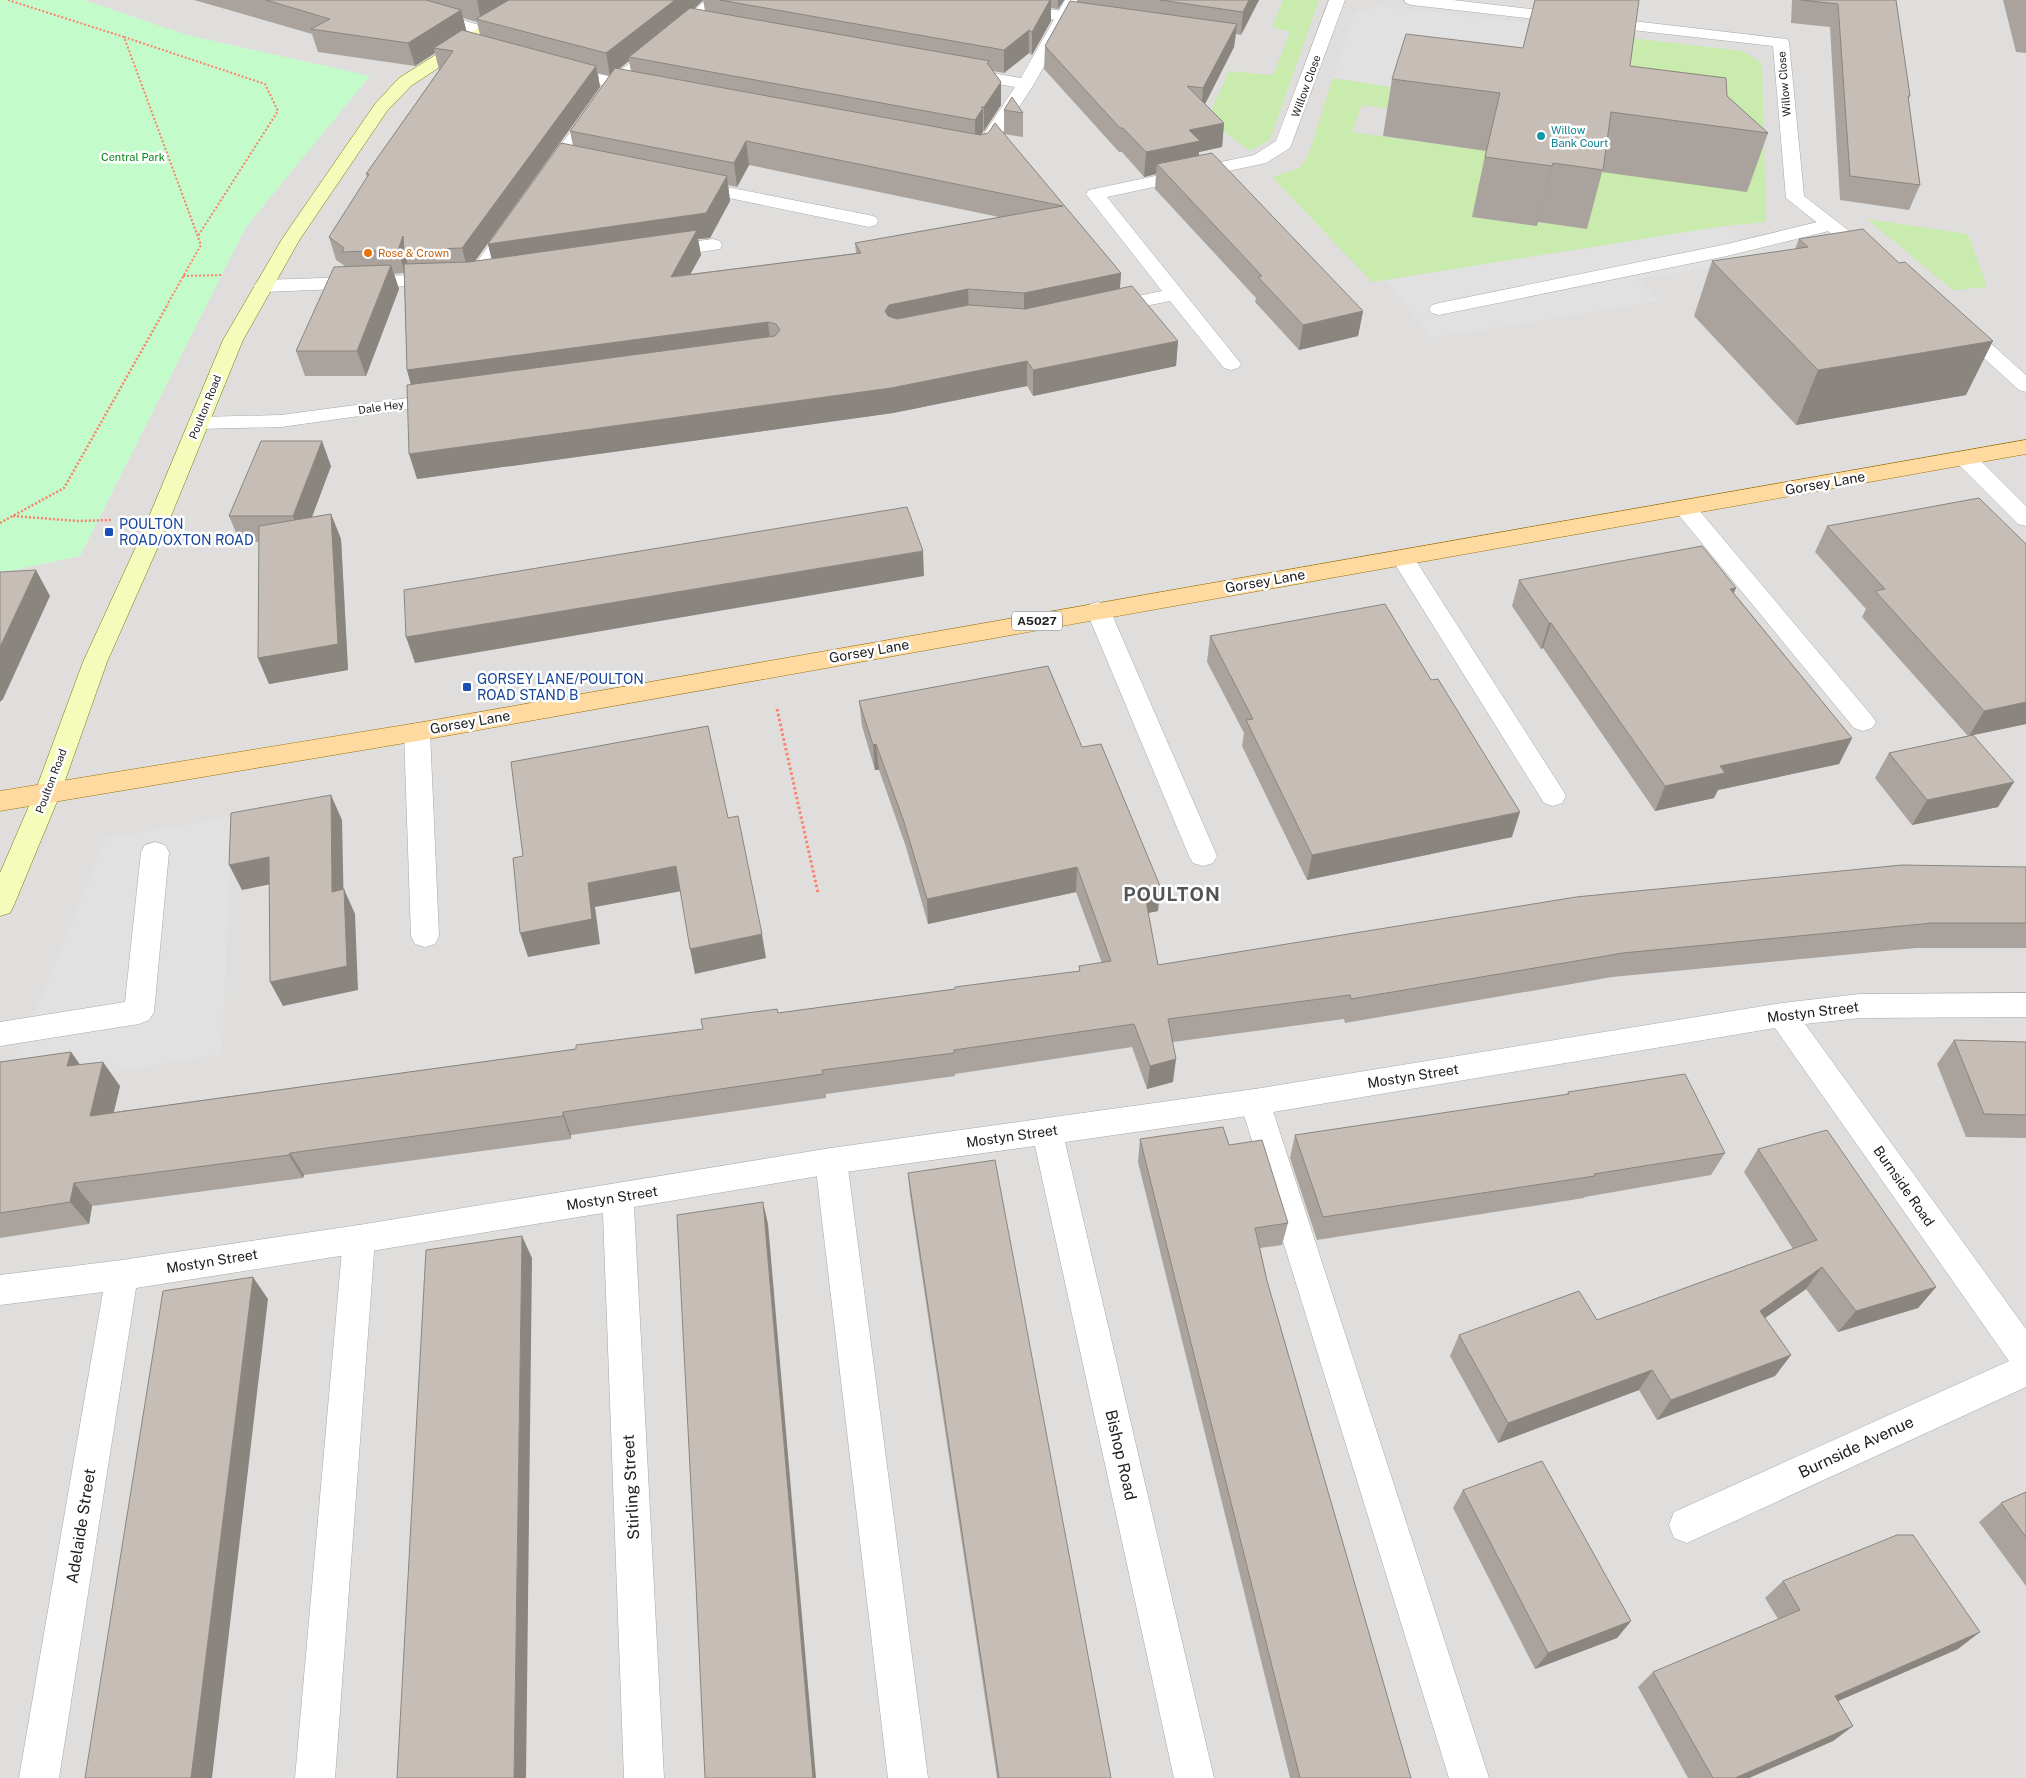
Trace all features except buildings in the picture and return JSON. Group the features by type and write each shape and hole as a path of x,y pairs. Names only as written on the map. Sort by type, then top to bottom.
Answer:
{"main road":[{"name":"Poulton Road","path":"0,905 48,792 95,662 159,519 233,340 291,239 382,108 405,82 476,42 538,0"},
{"name":"Gorsey Lane","path":"48,792 417,732 2026,447"},
{"name":"A5027","path":"0,801 48,792"}],"street":[{"path":"379,0 476,42"},
{"path":"537,191 614,84 690,24 714,0"},
{"path":"951,0 1112,23"},
{"path":"962,148 981,152 1026,84 1063,16 1074,0"},
{"name":"Willow Close","path":"1175,294 1095,194 1260,159 1284,144 1337,0"},
{"name":"Willow Close","path":"1412,0 1780,42 1795,198 1884,266"},
{"path":"690,24 709,28"},
{"path":"548,67 614,84 662,93"},
{"path":"949,70 1026,84"},
{"path":"560,159 579,163"},
{"path":"676,182 869,221"},
{"path":"475,279 520,215"},
{"path":"1439,309 1726,250 1830,225"},
{"path":"646,255 713,245"},
{"path":"264,286 475,279 503,275"},
{"path":"1090,312 1175,294 1231,364"},
{"path":"1946,313 2026,386"},
{"name":"Dale Hey","path":"199,423 280,421 467,396"},
{"path":"1965,458 2026,519"},
{"path":"1684,508 1863,722"},
{"path":"1402,558 1553,796"},
{"path":"1098,610 1204,856"},
{"path":"417,732 425,936"},
{"path":"0,1034 139,1012 155,852"},
{"name":"Mostyn Street","path":"0,1290 122,1275 359,1239 831,1161 1255,1102 1782,1015 1860,1006 2026,1005"},
{"name":"Burnside Road","path":"1782,1015 2026,1357"},
{"path":"1255,1102 1469,1778"},
{"name":"Bishop Road","path":"1048,1131 1194,1778"},
{"path":"831,1161 908,1778"},
{"name":"Stirling Street","path":"618,1197 644,1778"},
{"path":"315,1778 359,1239"},
{"name":"Adelaide Street","path":"39,1778 122,1275"},
{"name":"Burnside Avenue","path":"1687,1525 2026,1370"}],"path":[{"path":"8,0 265,84 278,111 198,237"},
{"path":"0,523 64,488 201,245 124,37"},
{"path":"12,516 78,521 159,519"},
{"path":"768,670 818,893"}],"shaded area":[{"path":"0,0 2026,0 2026,1778 0,1778"},
{"path":"1380,6 1528,23 1511,106 1333,78 1355,12"},
{"path":"1725,226 1769,268 1739,262 1637,279 1658,301 1432,338 1386,280"},
{"path":"232,817 222,1054 88,1076 0,1086 37,1007 106,838"}],"green space":[{"name":"Central Park","path":"0,0 84,0 187,35 370,76 246,227 80,556 0,573"},
{"path":"1283,0 1319,0 1270,140 1250,151 1207,119 1229,71 1273,75 1290,32 1272,27"},
{"path":"1536,27 1742,51 1762,63 1766,222 1725,226 1372,282 1272,177 1300,168 1308,156 1333,78 1396,87 1391,109 1362,105 1352,132 1487,151 1472,217 1537,226 1538,222 1587,229"},
{"path":"1867,219 1968,234 1987,287 1953,290"}],"place":[{"name":"Willow Bank Court","path":"1541,136"},
{"name":"Rose & Crown","path":"368,253"},
{"name":"POULTON ROAD/OXTON ROAD","path":"109,532"},
{"name":"GORSEY LANE/POULTON ROAD STAND B","path":"467,687"}],"district":[{"name":"POULTON","path":"1172,894"}]}
